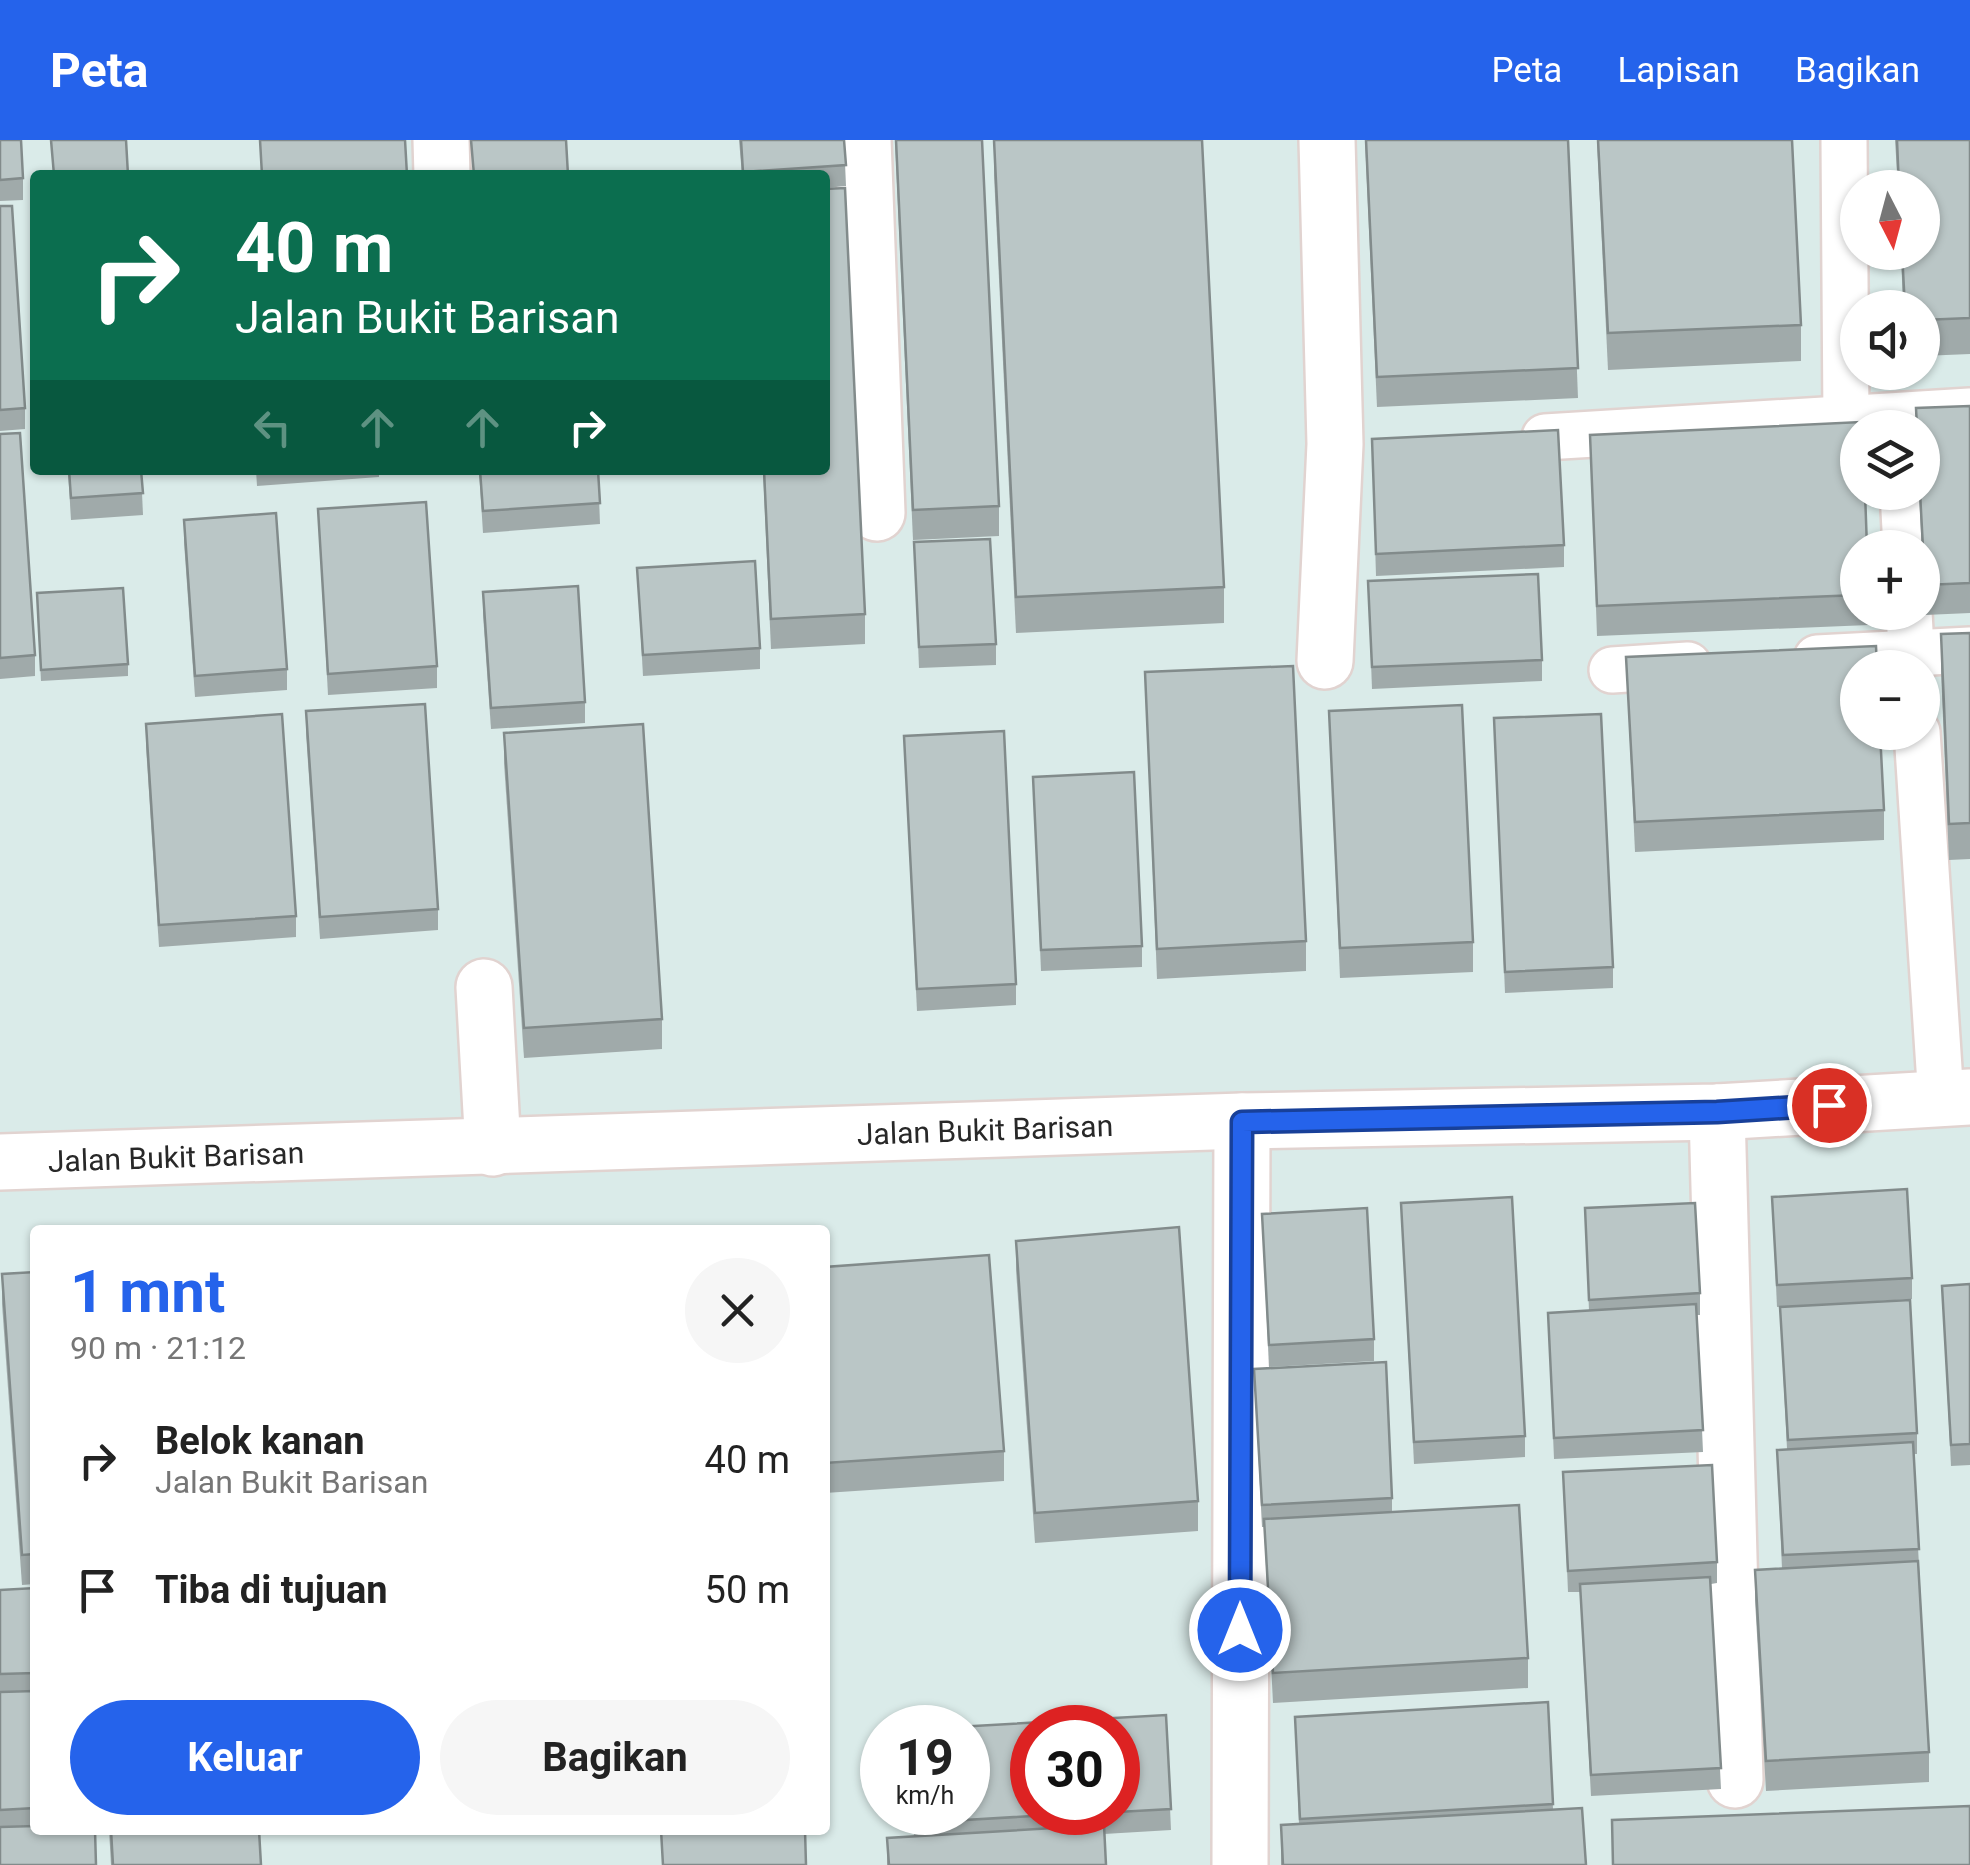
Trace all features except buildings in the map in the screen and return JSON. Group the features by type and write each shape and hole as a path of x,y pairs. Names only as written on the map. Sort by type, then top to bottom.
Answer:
{"street":[{"path":"441,140 442,170"},
{"path":"863,140 878,513"},
{"path":"1324,661 1334,444 1326,140"},
{"path":"484,987 493,1148"},
{"name":"Jalan Bukit Barisan","path":"0,1162 1242,1122 1717,1112 1956,1098"},
{"path":"1717,1112 1735,1780"},
{"path":"1240,1865 1242,1122"}],"lane":[{"path":"1844,140 1846,410"},
{"path":"1940,416 1970,412"},
{"path":"1545,437 1840,419"},
{"path":"1780,660 1911,644 1970,650"},
{"path":"1612,670 1724,664"},
{"path":"1919,750 1956,1098"}],"route":[{"path":"1240,1630 1242,1122 1717,1112 1829,1105"}]}
